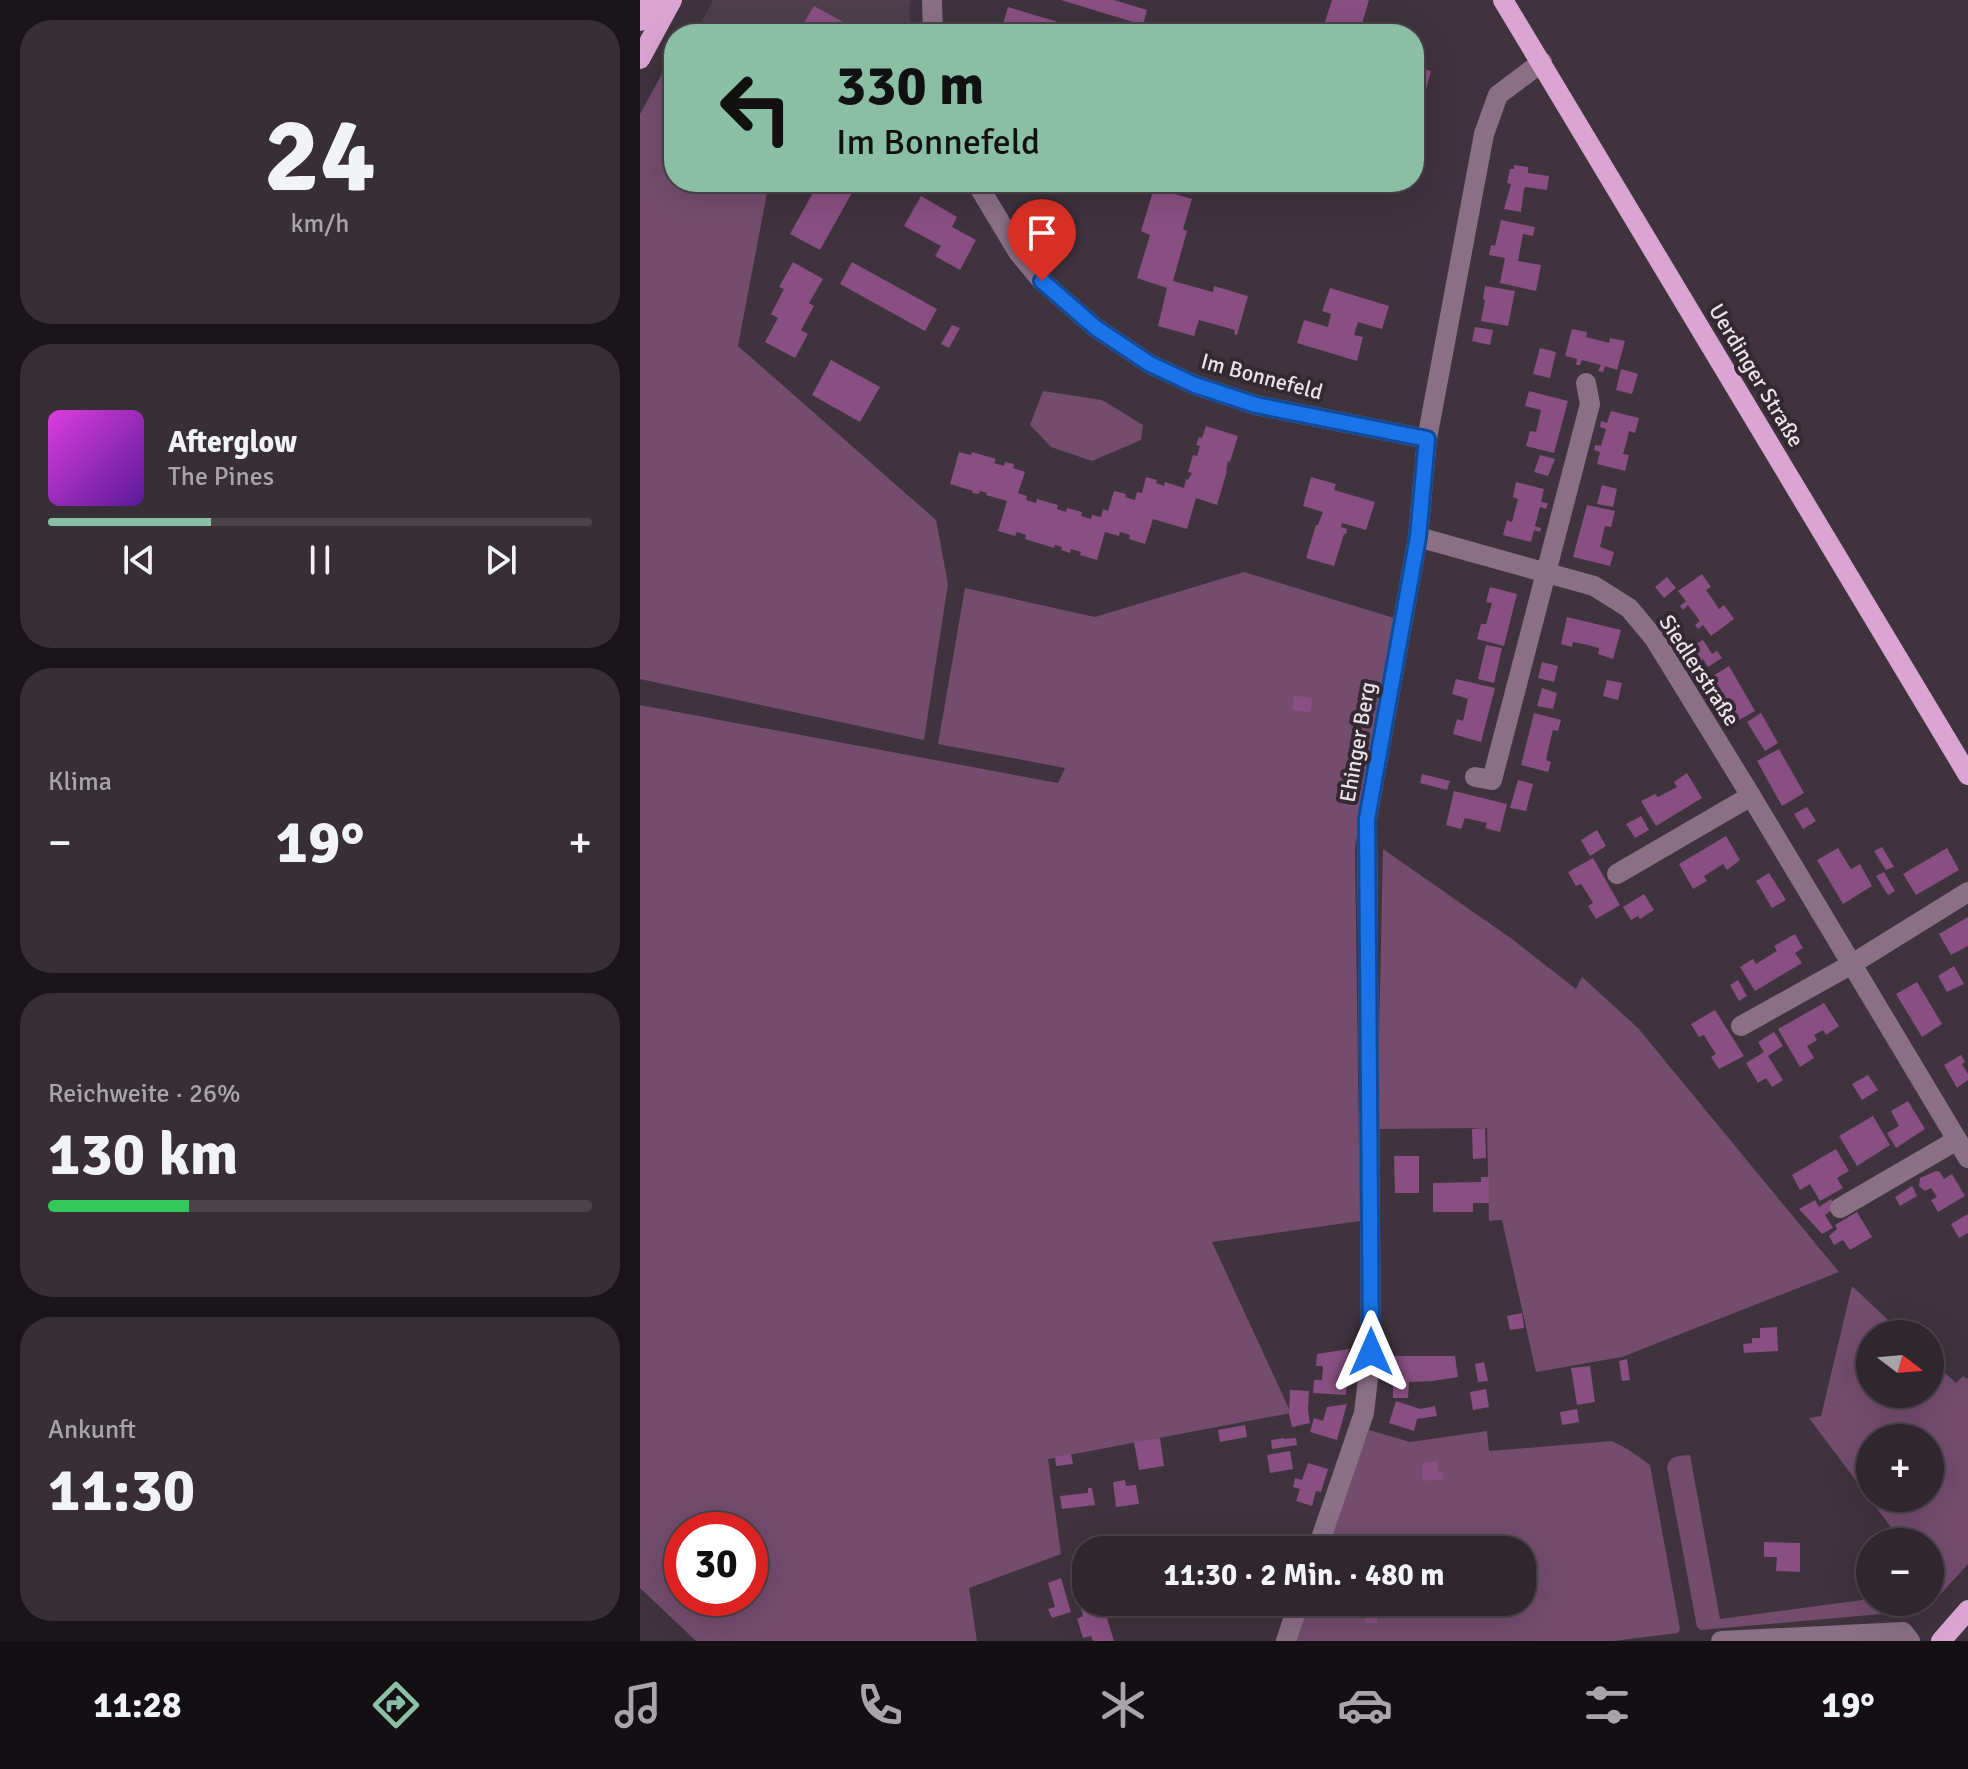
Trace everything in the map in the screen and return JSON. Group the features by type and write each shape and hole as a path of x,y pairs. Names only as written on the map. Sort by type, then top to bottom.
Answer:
{"main road":[{"path":"640,21 651,0"},
{"path":"640,59 672,0"},
{"name":"Uerdinger Straße","path":"1503,0 1968,775"},
{"path":"1941,1641 1968,1610"}],"street":[{"path":"932,0 933,24"},
{"name":"Ehinger Berg","path":"1322,1536 1364,1413 1371,1352 1367,819 1418,537 1427,439 1484,134 1498,95 1542,62"},
{"name":"Im Bonnefeld","path":"982,192 1018,252 1042,281 1096,328 1150,364 1195,385 1256,405 1427,439"},
{"path":"1475,777 1492,780 1590,404 1586,383"},
{"name":"Siedlerstraße","path":"1418,537 1594,586 1629,608 1654,638 1968,1158"},
{"path":"1617,874 1751,796"},
{"path":"1741,1026 1852,964 1968,892"},
{"path":"1840,1208 1957,1140"},
{"path":"1286,1641 1294,1616"},
{"path":"1721,1641 1903,1632 1910,1641"}],"shaded area":[{"path":"713,0 910,0 911,24 700,24"},
{"path":"664,70 664,192 767,192 738,346 936,520 948,584 924,740 640,679 640,114"},
{"path":"1043,391 1102,400 1143,425 1141,440 1092,461 1051,447 1030,425"},
{"path":"1244,572 1394,618 1355,848 1360,1221 1212,1242 1291,1413 1048,1459 1061,1554 969,1588 977,1641 696,1641 670,1616 768,1616 768,1512 664,1512 664,1611 640,1588 640,705 1058,783 1065,768 938,744 965,588 1095,617"},
{"path":"1383,849 1512,939 1576,989 1582,977 1638,1028 1839,1272 1622,1357 1536,1372 1502,1220 1489,1221 1487,1128 1377,1129"},
{"path":"1852,1286 1888,1320 1856,1320 1856,1408 1944,1408 1944,1372 1956,1383 1963,1376 1968,1379 1968,1564 1944,1590 1944,1528 1892,1528 1880,1512 1944,1512 1944,1424 1856,1424 1856,1481 1809,1418 1821,1416"},
{"path":"1369,1430 1410,1442 1487,1431 1489,1451 1612,1441 1650,1465 1680,1629 1678,1633 1613,1641 1291,1641 1301,1616 1536,1616 1536,1536 1330,1536"},
{"path":"1690,1455 1720,1619 1856,1601 1856,1616 1858,1616 1701,1630 1697,1627 1667,1467 1673,1458"}],"building":[{"path":"1061,0 1114,0 1147,10 1143,24"},
{"path":"1332,0 1369,0 1362,24 1324,24"},
{"path":"814,6 847,24 803,24"},
{"path":"1008,7 1065,24 1003,24"},
{"path":"1424,69 1431,71 1424,96"},
{"path":"1514,165 1528,167 1528,173 1549,176 1547,190 1524,189 1521,212 1504,209 1511,184 1507,183 1510,169 1514,169"},
{"path":"813,192 852,192 820,250 790,234"},
{"path":"1153,192 1168,192 1192,199 1173,281 1213,292 1214,286 1248,296 1237,335 1234,334 1235,330 1199,320 1194,336 1158,326 1167,288 1137,278 1150,235 1141,231"},
{"path":"921,196 957,217 952,227 976,240 960,270 935,256 941,246 904,226"},
{"path":"1501,220 1535,227 1533,236 1523,234 1518,261 1541,265 1536,291 1500,283 1505,258 1489,255 1491,245 1495,246"},
{"path":"793,262 823,279 809,303 814,306 801,330 808,334 795,358 765,342 778,318 771,314 784,289 779,287"},
{"path":"852,262 937,309 925,331 840,284"},
{"path":"1485,286 1515,291 1508,326 1481,321"},
{"path":"1330,288 1389,306 1382,329 1358,322 1354,335 1363,337 1357,361 1297,343 1304,320 1328,327 1331,314 1322,311"},
{"path":"952,325 960,328 949,348 941,344"},
{"path":"1475,327 1493,330 1490,345 1472,341"},
{"path":"1572,329 1587,332 1586,337 1609,343 1610,338 1625,341 1617,370 1605,366 1603,372 1598,371 1601,365 1582,360 1580,365 1576,365 1577,359 1565,356"},
{"path":"1540,348 1556,352 1550,378 1533,374"},
{"path":"831,360 880,387 860,422 812,395"},
{"path":"1621,369 1638,374 1632,394 1616,390"},
{"path":"1529,391 1568,401 1554,453 1526,446 1530,431 1536,432 1541,410 1525,406"},
{"path":"1611,411 1639,418 1635,433 1629,431 1623,454 1629,455 1625,471 1597,464 1600,452 1594,450 1595,445 1601,446 1606,429 1600,427 1601,421 1607,423"},
{"path":"1206,426 1238,436 1217,505 1196,498 1187,529 1153,519 1145,544 1129,539 1130,535 1120,532 1119,536 1105,532 1097,560 1071,549 1070,553 1061,550 1062,547 1055,545 1054,548 1025,539 1026,535 1017,532 1015,536 998,531 1007,501 950,484 959,452 971,455 972,452 996,459 994,463 1004,466 1005,462 1014,464 1013,468 1025,472 1018,493 1027,496 1026,500 1036,503 1037,499 1058,505 1057,509 1066,512 1067,508 1082,512 1081,516 1091,519 1092,515 1101,517 1103,509 1108,511 1114,491 1135,500 1137,492 1142,493 1146,477 1164,486 1165,482 1184,488 1186,479 1192,473 1188,472 1193,455 1197,456 1200,446 1196,445"},
{"path":"1540,455 1555,459 1548,476 1534,472"},
{"path":"1311,477 1336,484 1334,490 1375,502 1366,530 1342,523 1341,527 1347,529 1334,566 1306,558 1323,512 1303,506"},
{"path":"1516,482 1544,489 1541,502 1548,503 1546,509 1540,507 1535,526 1541,528 1540,532 1534,530 1531,542 1503,535 1507,520 1512,522 1518,499 1513,497"},
{"path":"1602,485 1617,489 1613,507 1597,504"},
{"path":"1587,505 1615,511 1611,527 1605,526 1600,547 1614,552 1610,566 1573,557"},
{"path":"1702,574 1711,587 1706,590 1719,609 1724,605 1734,619 1711,636 1703,625 1698,629 1695,625 1700,621 1688,605 1683,610 1680,606 1686,601 1678,591"},
{"path":"1667,577 1676,588 1664,598 1655,587"},
{"path":"1490,587 1517,594 1504,646 1477,639 1481,624 1486,624 1492,603 1486,602"},
{"path":"1567,617 1621,630 1613,659 1598,654 1599,648 1573,642 1572,647 1561,644"},
{"path":"1703,640 1712,654 1717,651 1722,658 1708,667 1703,659 1698,663 1689,648"},
{"path":"1486,645 1502,648 1494,683 1478,679"},
{"path":"1542,662 1558,666 1554,682 1538,678"},
{"path":"1729,666 1755,711 1734,723 1708,679"},
{"path":"1456,679 1495,688 1481,742 1453,734 1457,719 1463,721 1468,699 1452,694"},
{"path":"1607,680 1622,683 1618,700 1603,696"},
{"path":"1542,688 1557,693 1553,709 1537,706"},
{"path":"1294,695 1313,699 1310,713 1292,710"},
{"path":"1534,713 1561,720 1558,731 1553,730 1549,746 1546,760 1551,762 1548,772 1521,765"},
{"path":"1761,713 1778,743 1765,751 1747,722"},
{"path":"1779,749 1804,793 1782,806 1757,761"},
{"path":"1687,773 1702,798 1656,826 1641,801 1655,794 1658,797 1677,787 1674,782"},
{"path":"1422,774 1450,781 1447,790 1420,783"},
{"path":"1518,780 1533,784 1526,811 1510,808"},
{"path":"1454,791 1507,804 1500,832 1485,828 1487,823 1465,818 1461,829 1446,825"},
{"path":"1807,807 1816,821 1803,829 1794,814"},
{"path":"1641,816 1649,830 1635,838 1626,824"},
{"path":"1597,830 1606,846 1590,856 1581,840"},
{"path":"1726,836 1740,860 1727,870 1723,864 1704,876 1707,881 1693,889 1679,864"},
{"path":"1882,847 1894,867 1886,870 1874,851"},
{"path":"1838,848 1851,869 1860,864 1872,886 1843,904 1817,860"},
{"path":"1947,848 1959,870 1916,895 1903,874"},
{"path":"1593,858 1620,905 1596,919 1588,906 1593,903 1581,884 1576,886 1568,872"},
{"path":"1884,872 1895,891 1888,895 1876,876"},
{"path":"1769,873 1786,900 1772,908 1756,881"},
{"path":"1644,894 1654,910 1640,919 1638,916 1631,920 1623,907"},
{"path":"1968,917 1968,946 1951,955 1939,934"},
{"path":"1795,934 1803,948 1795,953 1802,963 1755,991 1740,967 1753,959 1756,964 1777,951 1774,946"},
{"path":"1954,966 1964,984 1947,992 1938,976"},
{"path":"1738,980 1747,996 1739,1001 1730,985"},
{"path":"1917,982 1942,1024 1922,1037 1896,994"},
{"path":"1824,1003 1839,1026 1826,1035 1823,1030 1814,1035 1817,1040 1807,1046 1814,1058 1800,1067 1778,1029"},
{"path":"1715,1010 1744,1056 1719,1069 1711,1057 1716,1054 1704,1035 1699,1037 1691,1024"},
{"path":"1774,1032 1783,1046 1768,1056 1783,1080 1772,1087 1766,1078 1758,1083 1746,1063 1764,1052 1758,1042"},
{"path":"1961,1055 1968,1080 1957,1088 1944,1065"},
{"path":"1868,1075 1878,1090 1862,1100 1852,1084"},
{"path":"1908,1101 1925,1129 1896,1148 1887,1133 1899,1126 1891,1111"},
{"path":"1873,1116 1890,1145 1857,1166 1839,1136"},
{"path":"1485,1128 1486,1158 1473,1159 1472,1129"},
{"path":"1836,1149 1849,1171 1837,1178 1843,1188 1820,1201 1810,1184 1800,1190 1792,1175"},
{"path":"1394,1156 1419,1156 1419,1193 1395,1193"},
{"path":"1936,1171 1944,1179 1952,1174 1965,1196 1938,1212 1931,1200 1937,1197 1931,1188 1925,1191 1919,1186 1920,1178"},
{"path":"1481,1177 1489,1177 1489,1203 1473,1203 1473,1212 1433,1212 1433,1183 1481,1182"},
{"path":"1912,1186 1917,1196 1900,1206 1895,1197"},
{"path":"1831,1199 1836,1207 1825,1215 1833,1228 1822,1234 1799,1209 1815,1200 1819,1207"},
{"path":"1857,1212 1872,1237 1850,1250 1843,1240 1834,1245 1829,1236 1837,1229 1835,1225"},
{"path":"1968,1214 1968,1233 1959,1238 1951,1224"},
{"path":"1522,1313 1524,1328 1510,1330 1507,1316"},
{"path":"1777,1327 1778,1351 1744,1353 1743,1344 1752,1343 1752,1338 1760,1338 1760,1328"},
{"path":"1349,1349 1346,1395 1313,1393 1314,1380 1322,1380 1323,1366 1316,1366 1317,1354"},
{"path":"1393,1356 1455,1356 1458,1377 1409,1382 1408,1398 1393,1398 1393,1374 1385,1374 1385,1364 1393,1364"},
{"path":"1627,1359 1630,1380 1622,1381 1619,1361"},
{"path":"1484,1362 1488,1381 1478,1382 1475,1364"},
{"path":"1590,1366 1595,1402 1577,1405 1571,1368"},
{"path":"1486,1389 1489,1407 1473,1410 1470,1392"},
{"path":"1290,1390 1309,1391 1310,1423 1292,1427"},
{"path":"1396,1401 1420,1409 1435,1406 1437,1416 1417,1419 1414,1431 1389,1423"},
{"path":"1347,1404 1337,1440 1310,1432 1314,1418 1323,1421 1327,1407"},
{"path":"1577,1409 1579,1422 1562,1425 1560,1412"},
{"path":"1245,1425 1247,1437 1220,1442 1218,1430"},
{"path":"1160,1438 1164,1466 1139,1470 1134,1442"},
{"path":"1296,1438 1297,1445 1272,1449 1271,1440"},
{"path":"1290,1451 1293,1469 1270,1473 1267,1455"},
{"path":"1071,1454 1073,1464 1056,1466 1055,1457"},
{"path":"1437,1461 1438,1472 1443,1471 1444,1479 1423,1481 1422,1463"},
{"path":"1308,1463 1328,1469 1321,1492 1316,1491 1312,1506 1296,1501 1300,1489 1293,1487 1295,1478 1302,1480"},
{"path":"1125,1480 1126,1486 1136,1485 1139,1504 1116,1507 1113,1482"},
{"path":"1088,1488 1092,1488 1095,1505 1062,1509 1060,1496 1088,1493"},
{"path":"1764,1542 1800,1543 1800,1572 1776,1571 1777,1557 1764,1557"},
{"path":"1061,1578 1071,1612 1052,1618 1048,1609 1055,1607 1048,1583"},
{"path":"1106,1616 1114,1641 1093,1641 1091,1636 1083,1638 1077,1619"},
{"path":"1365,1616 1377,1616 1377,1623 1365,1623"}],"route":[{"path":"1042,281 1096,328 1150,364 1195,385 1256,405 1427,439 1418,537 1367,819 1371,1352"}]}
